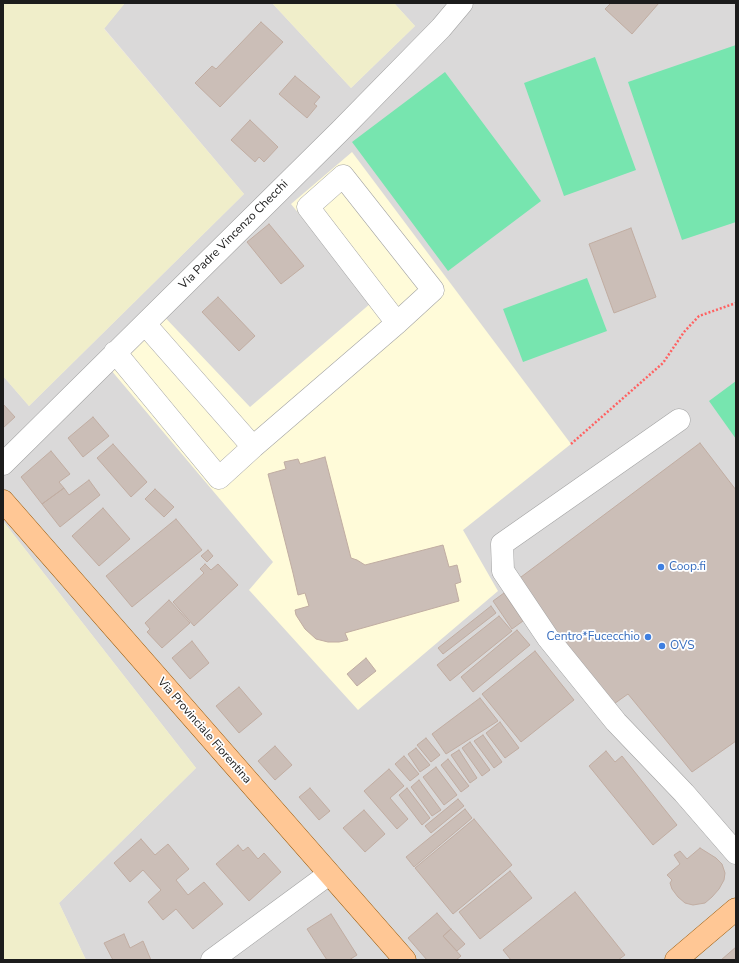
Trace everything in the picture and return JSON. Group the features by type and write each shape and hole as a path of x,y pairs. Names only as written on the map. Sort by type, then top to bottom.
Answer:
{"main road":[{"name":"Via Provinciale Fiorentina","path":"3,501 405,960"},
{"path":"676,960 736,909"}],"street":[{"name":"Via Padre Vincenzo Checchi","path":"3,464 351,120 441,28 462,3"},
{"path":"115,352 219,478 397,322 433,290 343,176 308,207 397,322"},
{"path":"145,324 254,447"},
{"path":"679,420 502,544 503,571 548,638 616,722 684,793 736,853"},
{"path":"212,960 329,874"}],"path":[{"path":"571,444 663,363 684,332 699,316 736,303"}],"shaded area":[{"path":"3,3 125,3 104,29 244,194 29,406 3,376"},
{"path":"125,3 272,3 351,88 415,26 394,3 736,3 736,960 86,960 59,903 196,768 3,521 3,376 29,406 244,194 104,28"},
{"path":"272,3 394,3 415,26 351,88"},
{"path":"352,152 571,444 463,530 498,591 358,710 249,590 273,562 105,363 158,310 250,407 371,303 291,204"},
{"path":"3,521 196,768 59,903 86,960 3,960"}],"green space":[{"path":"736,45 736,222 682,240 628,82"},
{"path":"595,57 636,170 564,196 524,83"},
{"path":"445,72 541,201 448,271 352,142"},
{"path":"587,278 607,331 523,362 503,309"},
{"path":"736,381 736,439 709,401"}],"building":[{"path":"611,3 659,3 632,34 605,9"},
{"path":"261,22 283,42 220,107 195,83 212,66 216,69"},
{"path":"295,76 320,97 314,104 317,106 307,118 279,94"},
{"path":"250,120 278,147 264,162 259,157 255,162 231,140"},
{"path":"269,224 304,266 281,284 247,242"},
{"path":"631,228 656,297 614,313 589,244"},
{"path":"218,297 255,336 239,351 202,312"},
{"path":"3,404 15,417 3,428"},
{"path":"93,417 109,436 83,457 68,438"},
{"name":"Centro*Fucecchio","path":"700,443 736,490 736,741 692,772 628,694 611,706 517,580"},
{"path":"113,444 147,482 131,497 97,458"},
{"path":"51,451 70,474 59,482 64,488 42,504 21,477"},
{"path":"325,457 351,558 365,565 443,545 449,567 457,565 461,582 455,584 459,601 345,633 348,640 339,642 328,642 316,639 305,629 296,615 295,610 309,606 305,593 298,595 268,474 286,469 284,462 298,459 300,464"},
{"path":"89,480 100,495 60,527 42,504 64,488 69,495"},
{"path":"155,489 174,507 164,517 145,499"},
{"path":"103,508 130,539 99,566 72,536"},
{"path":"176,519 202,550 132,607 106,576"},
{"path":"208,550 213,556 207,562 201,556"},
{"path":"205,564 211,570 218,564 238,585 194,626 173,602 204,573 200,569"},
{"path":"504,593 523,621 512,629 493,601"},
{"path":"169,600 190,623 162,648 147,632 150,629 145,623"},
{"path":"491,606 496,613 443,654 438,648"},
{"path":"499,616 512,631 450,681 437,665"},
{"path":"517,630 530,645 473,692 461,677"},
{"path":"192,641 209,663 190,679 172,658"},
{"path":"535,651 574,700 521,742 482,694"},
{"path":"366,658 376,671 357,686 347,674"},
{"path":"239,687 262,714 239,733 216,706"},
{"path":"480,698 498,721 446,754 432,734"},
{"path":"500,722 519,748 505,758 486,733"},
{"path":"483,735 502,762 494,768 474,741"},
{"path":"426,738 440,755 431,762 417,745"},
{"path":"470,742 490,770 482,776 462,748"},
{"path":"275,746 292,765 275,780 258,761"},
{"path":"416,748 430,765 420,772 408,754"},
{"path":"459,750 477,778 470,783 451,755"},
{"path":"606,751 615,762 622,756 677,825 653,845 589,766"},
{"path":"404,756 419,774 410,781 395,764"},
{"path":"448,759 469,786 461,792 441,765"},
{"path":"436,767 457,795 444,805 423,777"},
{"path":"389,769 404,786 390,798 408,819 397,829 364,791"},
{"path":"419,780 441,810 432,816 411,787"},
{"path":"310,788 330,811 319,820 299,797"},
{"path":"407,788 430,818 422,825 399,795"},
{"path":"458,799 464,806 431,833 425,826"},
{"path":"465,809 472,818 414,867 406,857"},
{"path":"364,810 385,834 365,852 343,828"},
{"path":"474,819 512,865 453,914 415,868"},
{"path":"141,839 155,855 168,844 189,869 176,880 188,895 204,882 223,904 193,929 176,909 163,920 148,902 161,890 143,870 130,882 114,863"},
{"path":"238,845 243,851 248,847 258,859 264,853 281,872 249,901 216,864"},
{"path":"700,848 716,858 722,864 725,873 724,880 712,897 705,903 693,905 685,903 678,897 672,889 670,883 672,880 667,875 680,864 674,855 680,851 687,859"},
{"path":"510,871 532,898 480,939 459,912"},
{"path":"575,892 625,955 618,960 511,960 503,950"},
{"path":"437,913 451,929 443,936 461,956 456,960 427,960 408,938"},
{"path":"331,914 357,955 349,960 327,960 307,929"},
{"path":"451,929 465,944 457,951 443,936"},
{"path":"124,934 130,948 143,941 151,960 113,960 104,943"},
{"path":"736,947 736,960 721,960"}],"place":[{"name":"Coop.fi","path":"661,567"},
{"name":"Centro*Fucecchio","path":"648,637"},
{"name":"OVS","path":"662,646"}]}
